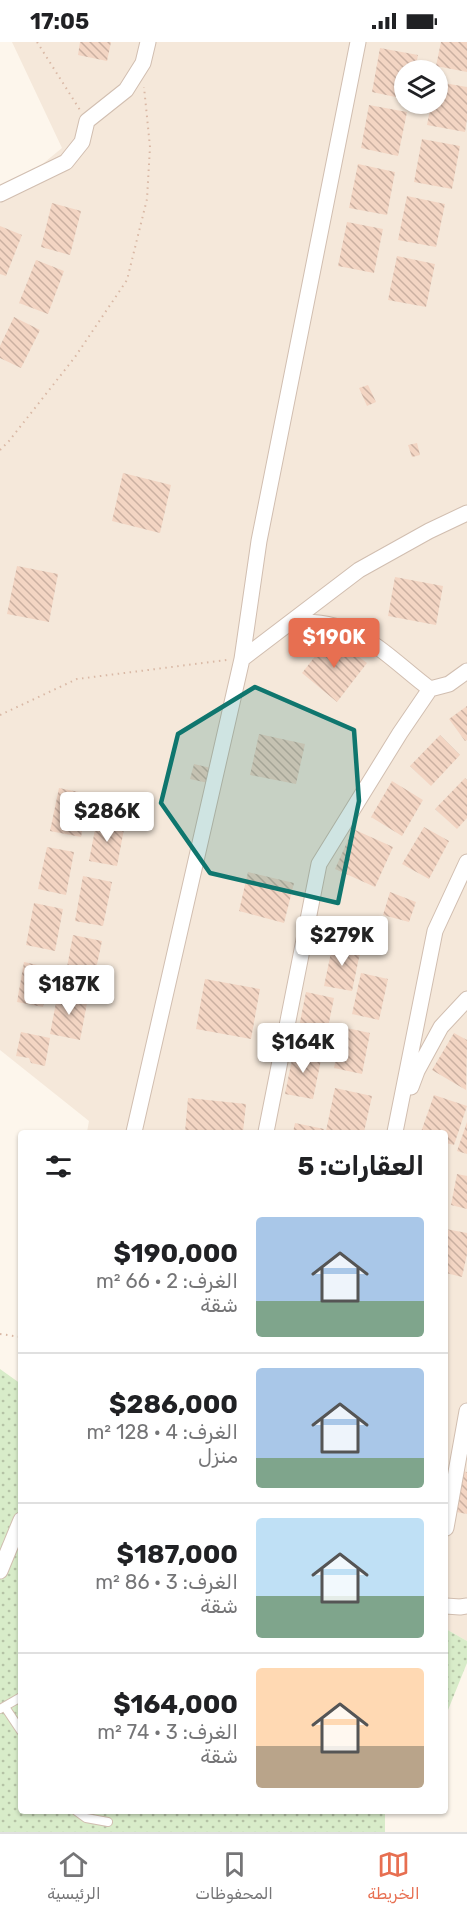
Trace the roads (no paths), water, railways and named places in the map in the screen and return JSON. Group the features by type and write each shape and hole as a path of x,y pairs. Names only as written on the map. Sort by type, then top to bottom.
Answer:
{"street":[{"path":"0,194 66,162 82,142 87,121 126,90 142,63 148,42"},
{"path":"134,1130 242,659 259,541 358,42"},
{"path":"242,659 359,570 429,531 467,513"},
{"path":"293,621 322,623 349,631 379,649 430,689"},
{"path":"266,1130 319,864 430,689 449,684 467,671"},
{"path":"395,1130 435,931 467,862"},
{"path":"396,1130 417,1071 441,1027 467,999"},
{"path":"448,1516 467,1411"},
{"path":"0,1570 18,1527"},
{"path":"448,1606 467,1606"}],"lane":[{"path":"18,1699 2,1708 18,1727"},
{"path":"80,1814 86,1818 108,1822"}]}
